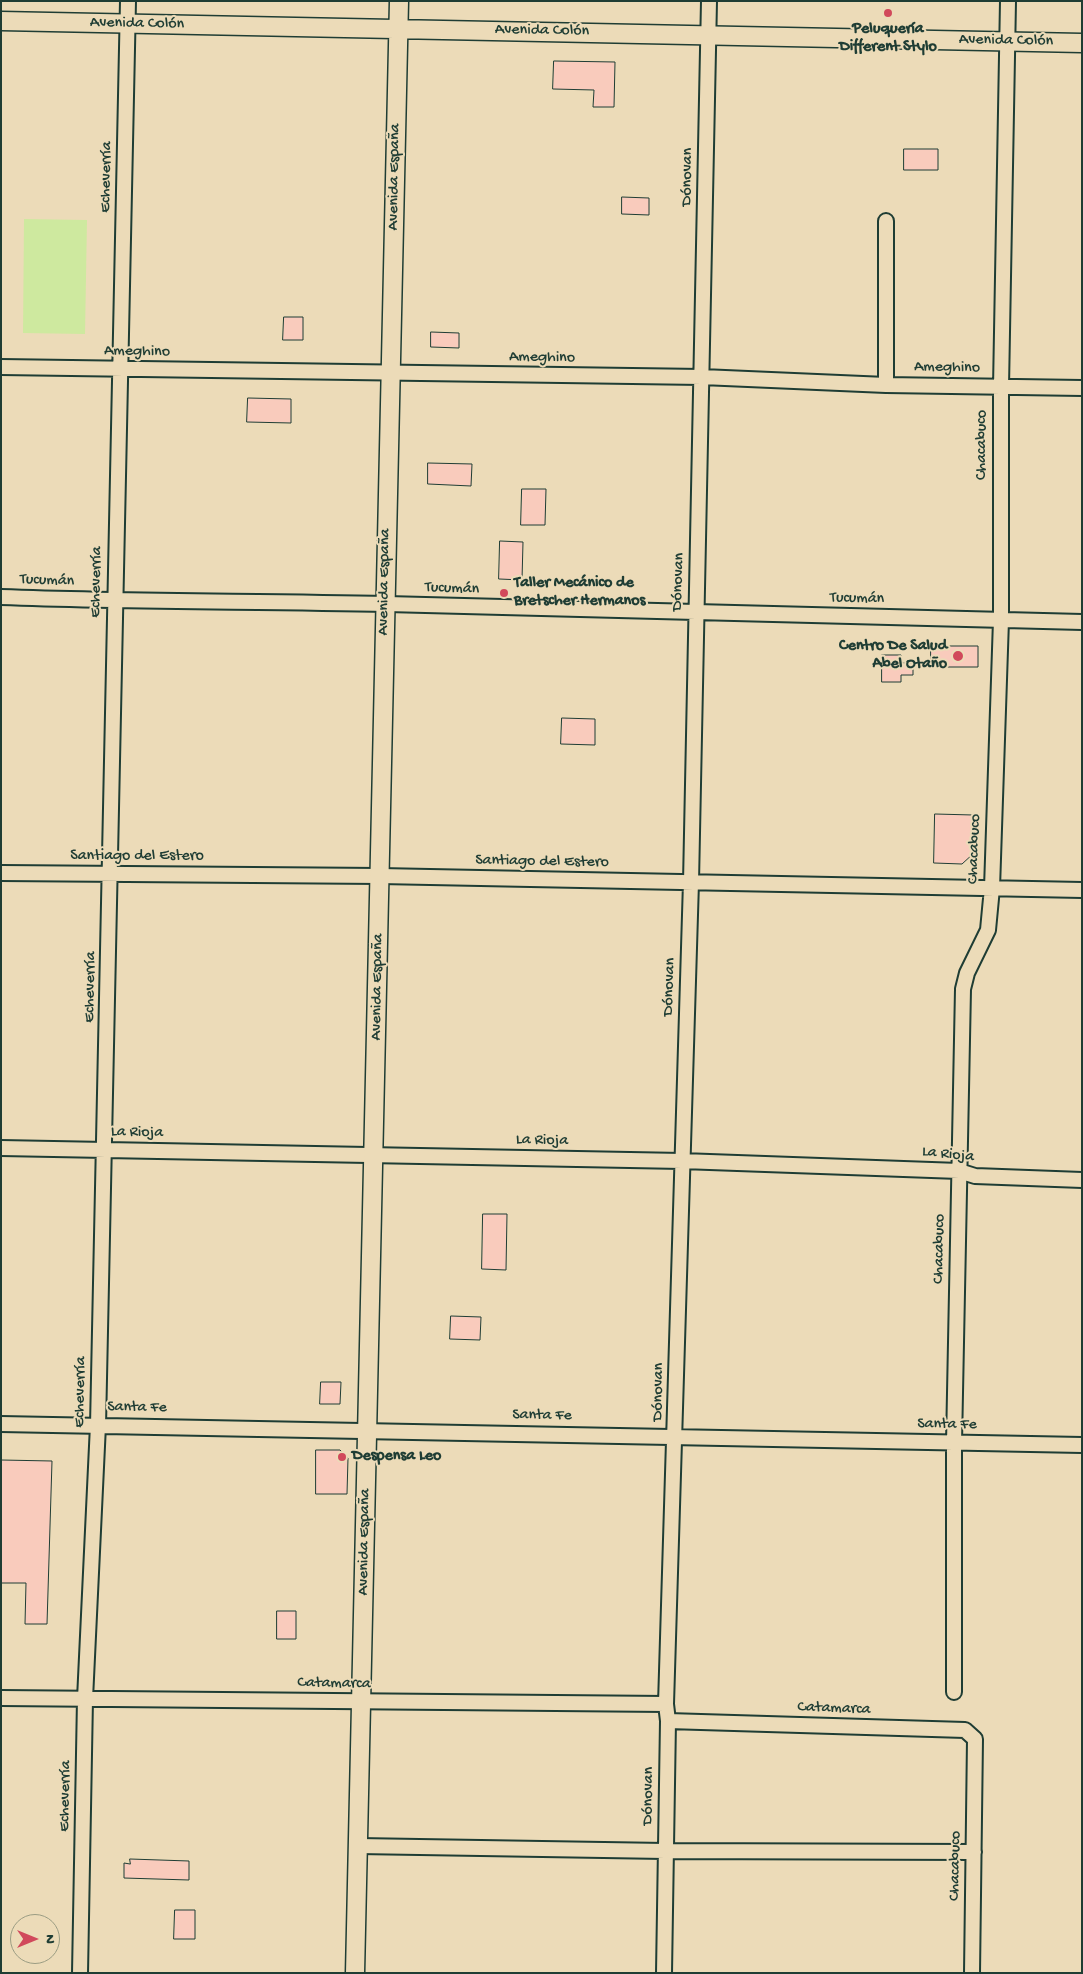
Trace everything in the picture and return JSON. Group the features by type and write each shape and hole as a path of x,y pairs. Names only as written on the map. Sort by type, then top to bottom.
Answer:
{"street":[{"name":"Echeverría","path":"80,1973 85,1699 98,1425 128,1"},
{"name":"Avenida España","path":"355,1973 380,876 384,604 399,1"},
{"name":"Dónovan","path":"664,1973 668,1721 666,1704 691,882 709,1"},
{"name":"Chacabuco","path":"954,1692 954,1442 964,990 967,973 988,930 992,888 1001,620 1001,387 1008,1"},
{"name":"Avenida Colón","path":"1,21 1082,43"},
{"path":"886,221 886,385"},
{"name":"Ameghino","path":"1,368 702,377 886,385 1082,388"},
{"name":"Tucumán","path":"1,597 114,601 384,604 695,614 1082,622"},
{"name":"Santiago del Estero","path":"1,873 380,876 1082,890"},
{"name":"La Rioja","path":"1,1148 682,1161 959,1170 976,1176 1082,1180"},
{"name":"Santa Fe","path":"1,1424 1082,1445"},
{"name":"Catamarca","path":"1,1698 666,1704"},
{"name":"Catamarca","path":"668,1721 964,1730 975,1739 976,1759"},
{"name":"Chacabuco","path":"972,1973 976,1759"},
{"path":"358,1846 665,1851 974,1852"}],"green space":[{"path":"24,219 87,220 85,334 23,333"}],"building":[{"path":"554,61 615,62 614,107 593,107 594,90 553,89"},
{"path":"904,149 938,149 938,170 904,170"},
{"path":"622,197 649,198 649,215 622,214"},
{"path":"284,317 303,317 303,340 283,340"},
{"path":"431,332 459,333 459,348 431,347"},
{"path":"248,398 291,399 291,423 247,422"},
{"path":"428,463 472,464 471,486 428,484"},
{"path":"522,489 546,489 545,525 521,525"},
{"path":"500,541 523,542 522,580 499,579"},
{"path":"931,646 978,646 978,667 931,667"},
{"path":"882,655 901,655 901,663 913,663 913,675 901,675 901,682 882,682"},
{"path":"562,718 595,719 595,745 561,744"},
{"path":"935,814 973,815 975,817 974,853 962,864 934,863"},
{"path":"483,1214 507,1214 506,1270 482,1269"},
{"path":"451,1316 481,1317 480,1340 450,1339"},
{"path":"321,1382 341,1382 340,1404 320,1404"},
{"path":"316,1450 340,1450 348,1458 347,1494 316,1494"},
{"path":"1,1460 52,1461 47,1624 25,1624 26,1583 1,1583"},
{"path":"277,1611 296,1611 296,1639 277,1639"},
{"path":"130,1859 189,1861 189,1880 124,1878 124,1863 130,1864"},
{"path":"175,1910 195,1910 195,1939 174,1939"}],"place":[{"name":"Peluquería Different Stylo","path":"888,13"},
{"name":"Taller Mecánico de Bretscher Hermanos","path":"504,593"},
{"name":"Centro De Salud Abel Otaño","path":"958,656"},
{"name":"Despensa Leo","path":"342,1457"}]}
